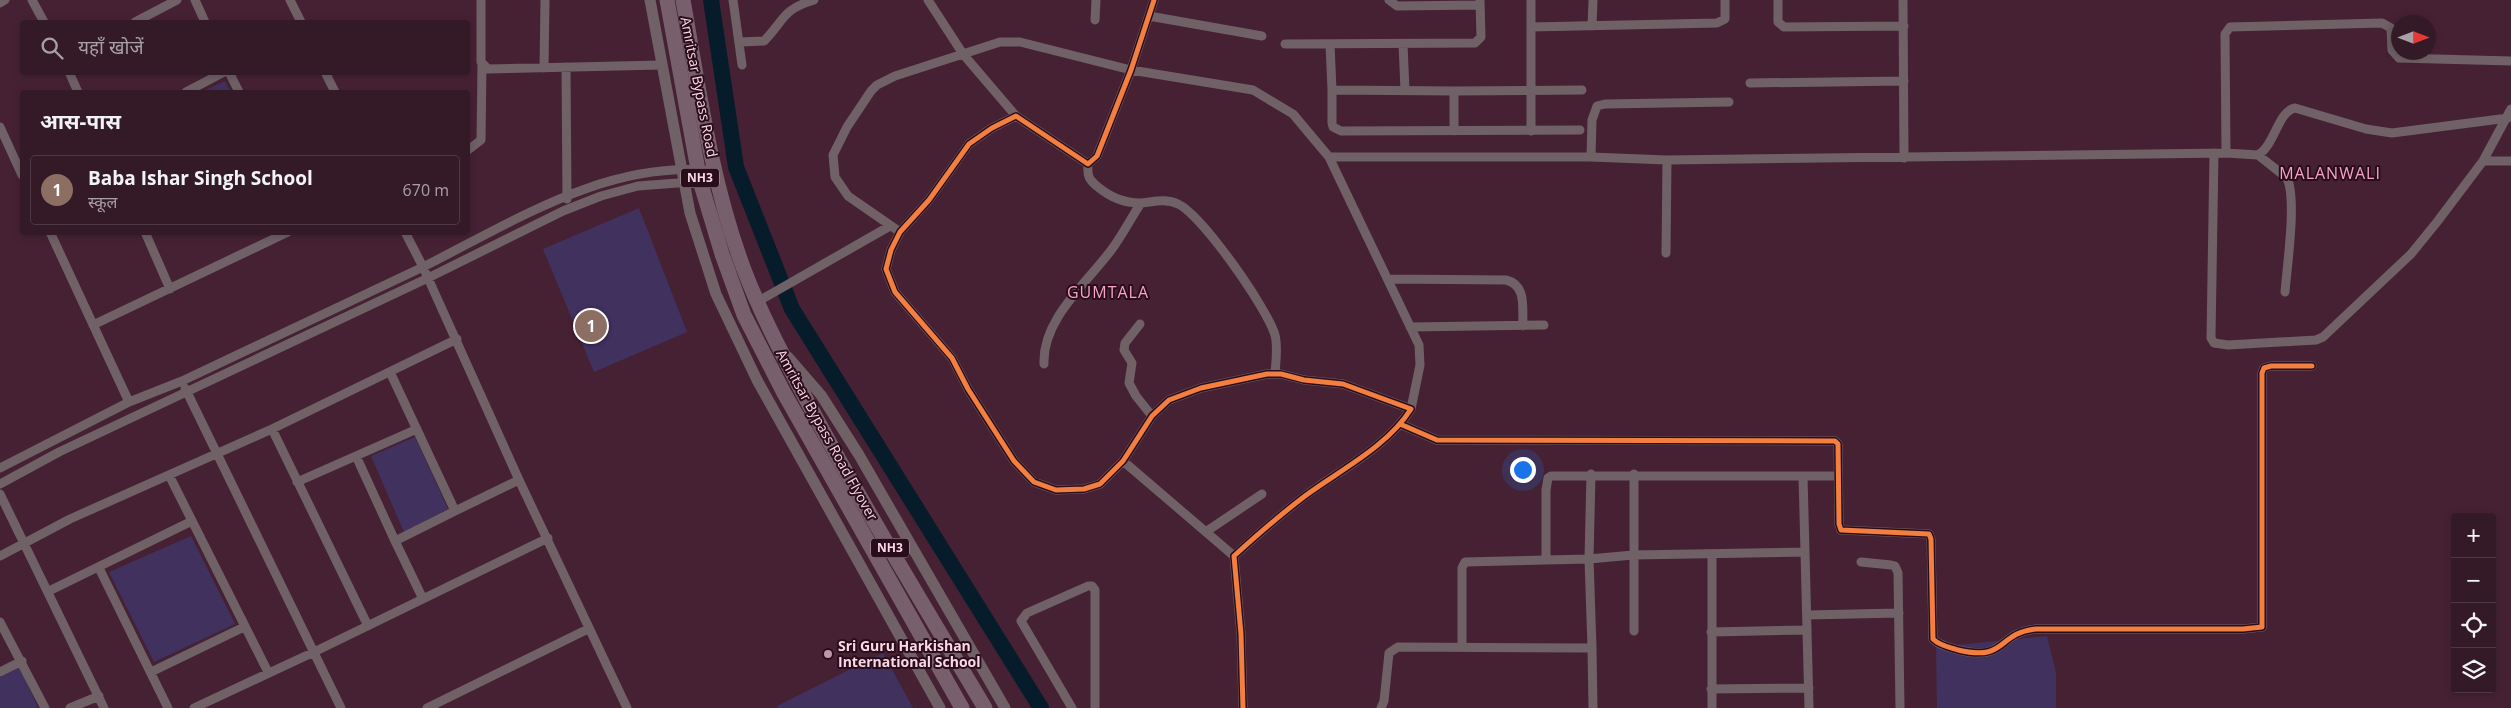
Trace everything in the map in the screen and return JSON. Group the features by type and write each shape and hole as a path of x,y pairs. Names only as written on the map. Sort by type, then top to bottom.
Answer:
{"highway":[{"name":"Amritsar Bypass Road","path":"666,0 699,175 732,284 760,349"},
{"name":"Amritsar Bypass Road","path":"683,0 716,175 734,242 757,302 776,343"},
{"name":"Amritsar Bypass Road Flyover","path":"776,343 849,479 985,708"},
{"name":"Amritsar Bypass Road Flyover","path":"760,349 962,708"}],"street":[{"path":"0,3 5,0"},
{"path":"32,0 43,20"},
{"path":"139,20 177,0"},
{"path":"195,0 204,20"},
{"path":"290,0 300,20"},
{"path":"470,148 481,140 481,0"},
{"path":"544,68 545,0"},
{"path":"650,0 681,168 699,248 728,324 757,380 940,708"},
{"path":"733,0 742,65"},
{"path":"740,42 764,41 785,14 796,7 814,0"},
{"path":"928,0 963,54 1016,116 1088,164"},
{"path":"1095,20 1096,0"},
{"path":"1154,0 1131,70 1097,156 1088,164 1088,176 1106,194 1116,198 1141,203 1166,201 1176,203 1193,215 1265,312 1276,341 1275,373"},
{"path":"1286,44 1478,42 1481,37 1480,2 1397,6 1389,0"},
{"path":"1531,0 1531,131"},
{"path":"1592,26 1593,0"},
{"path":"1531,27 1722,22 1725,16 1725,0"},
{"path":"1778,0 1778,22 1784,27 1904,26"},
{"path":"1903,0 1904,158"},
{"path":"1149,16 1262,36"},
{"path":"2226,153 2225,34 2230,27 2382,23 2391,28 2392,50 2399,58 2511,61"},
{"path":"900,232 841,190 833,170 833,155 847,127 877,85 895,76 963,54 1011,41 1131,70 1253,90 1293,114 1329,157 1388,279 1420,351 1411,409 1400,424 1373,447 1272,522 1234,556"},
{"path":"1330,44 1332,123 1337,130 1580,130"},
{"path":"1404,44 1405,90"},
{"path":"482,65 492,69 661,65"},
{"path":"566,67 566,196 568,209"},
{"path":"70,75 77,90"},
{"path":"190,90 218,75"},
{"path":"230,75 238,90"},
{"path":"326,75 334,90"},
{"path":"1750,83 1904,81"},
{"path":"1332,90 1582,90"},
{"path":"1454,91 1454,131"},
{"path":"1591,157 1592,120 1597,106 1605,104 1730,102"},
{"path":"2258,155 2268,147 2285,114 2295,108 2366,129 2392,133 2509,114"},
{"path":"2214,153 2211,338 2214,343 2228,345 2316,340 2323,337 2411,254 2483,161 2509,114"},
{"path":"1016,116 992,128 969,144 929,200 900,232 887,259 886,269 889,281 895,292 952,358 968,389 1024,474 1034,482 1056,490 1084,489 1100,484 1123,461 1152,416 1169,400 1184,393 1275,373 1304,380 1343,384 1411,409"},
{"path":"0,127 20,171"},
{"path":"1329,157 1591,157 1667,160 1904,158 2063,153 2226,153 2258,155 2287,178 2289,184 2290,205 2285,292"},
{"path":"1666,253 1667,160"},
{"path":"2483,161 2511,161"},
{"path":"0,468 130,402 182,381 566,196 626,175 681,168 699,175 716,175"},
{"path":"0,484 59,452 428,278 568,209 601,196 638,186 684,183 699,175"},
{"path":"1044,364 1044,353 1048,336 1068,304 1121,236 1141,203"},
{"path":"757,302 890,226"},
{"path":"51,235 130,402"},
{"path":"146,235 170,289"},
{"path":"93,325 282,235"},
{"path":"406,235 457,339 519,480 548,538 588,629 626,708"},
{"path":"1388,279 1506,280 1513,282 1517,284 1522,294 1523,326"},
{"path":"1140,324 1125,343 1124,350 1132,363 1129,383 1136,396 1152,416"},
{"path":"1410,327 1544,325"},
{"path":"0,556 70,519 272,428 457,339"},
{"path":"776,343 821,395 859,455 1005,708"},
{"path":"1400,424 1436,440 1835,441 1838,444 1839,524 1841,530 1929,534 1931,539 1933,639 1941,645 1983,654 1999,648 2019,631 2036,629 2243,629 2262,626 2262,373 2264,368 2270,366 2312,366"},
{"path":"390,372 455,511"},
{"path":"182,381 341,708"},
{"path":"272,428 368,626"},
{"path":"297,482 417,429"},
{"path":"356,456 424,600"},
{"path":"1123,461 1234,556 1241,634 1243,708"},
{"path":"169,474 268,672"},
{"path":"1591,474 1589,559 1593,708"},
{"path":"1546,559 1546,490 1548,478 1551,476 1591,474 1833,476"},
{"path":"1634,474 1634,631"},
{"path":"1803,476 1809,708"},
{"path":"395,541 519,480"},
{"path":"0,494 104,708"},
{"path":"1207,531 1262,494"},
{"path":"48,592 192,521"},
{"path":"194,708 424,600 548,538"},
{"path":"1462,646 1462,568 1465,562 1589,559 1633,555 1805,552"},
{"path":"1712,554 1712,708"},
{"path":"1861,562 1887,564 1896,569 1899,613 1900,708"},
{"path":"98,568 168,708"},
{"path":"1072,708 1021,621 1027,613 1088,586 1092,586 1095,590 1096,708"},
{"path":"1807,615 1899,613"},
{"path":"0,622 46,708"},
{"path":"150,672 244,627"},
{"path":"427,708 588,629"},
{"path":"1712,632 1807,630"},
{"path":"1381,708 1384,700 1387,659 1392,650 1404,646 1592,648"},
{"path":"0,672 22,661"},
{"path":"1712,689 1808,688"},
{"path":"70,708 98,696"}],"shaded area":[{"path":"225,81 230,90 205,90"},
{"path":"639,208 687,332 594,372 543,249"},
{"path":"415,437 448,509 404,532 371,456"},
{"path":"191,536 235,624 154,662 109,572"},
{"path":"2047,636 2056,673 2056,708 1937,708 1936,647"},
{"path":"883,653 913,708 778,708 777,706"},
{"path":"20,667 38,708 0,708 0,677"}],"waterway":[{"path":"711,0 736,167 792,309 1041,708"}],"cycle path":[{"path":"1154,0 1131,70 1097,156 1088,164 1016,116 992,128 969,144 929,200 900,232 891,250 886,269 895,292 952,358 968,389 1014,461 1034,482 1056,490 1084,489 1100,484 1123,461 1152,416 1169,400 1201,388 1267,374 1281,374 1304,380 1343,384 1411,409 1401,423 1376,446 1305,496 1234,556 1241,634 1243,708"},
{"path":"1400,424 1437,440 1835,441 1838,444 1839,524 1841,530 1929,534 1931,539 1933,639 1942,645 1974,653 1994,650 2014,636 2036,629 2243,629 2262,627 2262,373 2264,368 2271,366 2312,366"}],"place":[{"name":"Baba Ishar Singh School","path":"591,326"},
{"name":"Sri Guru Harkishan International School","path":"828,654"}],"district":[{"name":"MALANWALI","path":"2330,173"},
{"name":"GUMTALA","path":"1108,292"}]}
